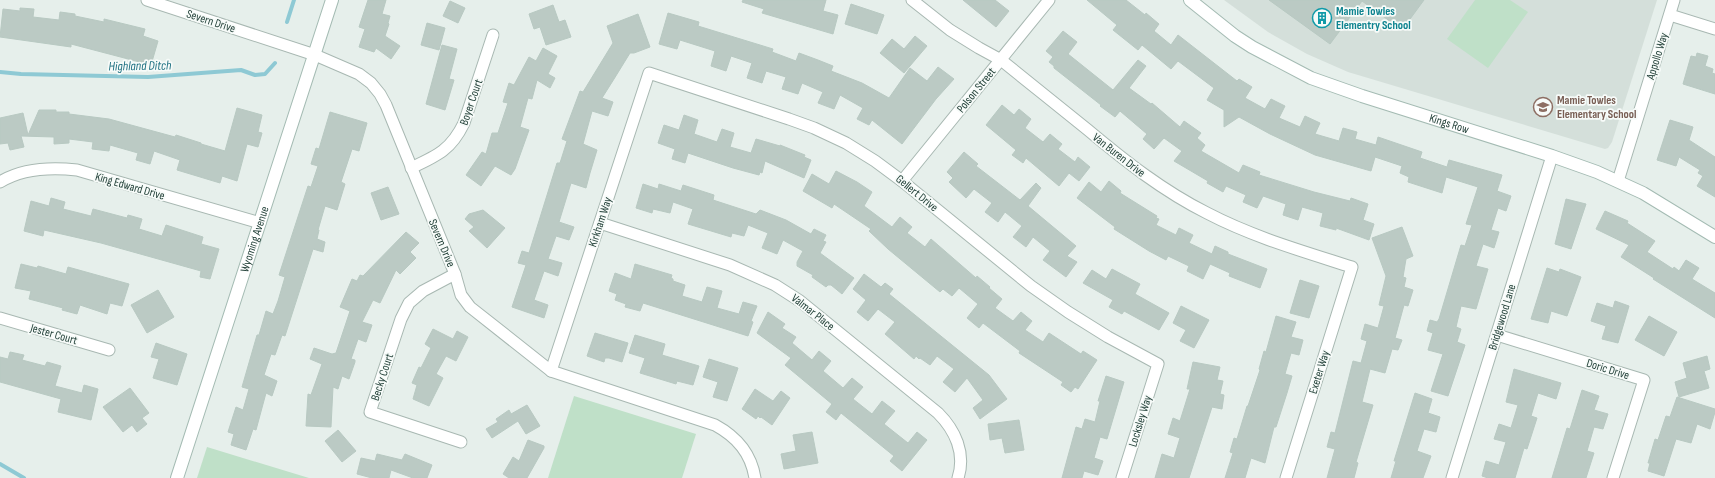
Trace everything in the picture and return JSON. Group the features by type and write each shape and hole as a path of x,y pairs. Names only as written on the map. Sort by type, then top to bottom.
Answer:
{"main road":[{"name":"Wyoming Avenue","path":"177,478 332,0"},
{"name":"Kings Row","path":"1190,0 1252,48 1311,78 1362,96 1552,156 1618,181 1656,201 1715,237"}],"street":[{"name":"Severn Drive","path":"147,0 178,5 315,54 359,74 371,83 380,94 386,106 455,274 461,295 470,307 551,372 715,425 728,432 740,443 748,455 755,478"},
{"name":"Van Buren Drive","path":"912,0 950,30 1001,60 1130,165 1167,190 1206,213 1242,230 1281,245 1352,267"},
{"name":"Polson Street","path":"902,181 1049,0"},
{"name":"Appollo Way","path":"1618,181 1674,0"},
{"path":"1670,15 1715,29"},
{"name":"Boyer Court","path":"411,168 448,149 458,137 493,35"},
{"name":"Gellert Drive","path":"649,73 814,128 875,160 1032,286 1068,312 1108,337 1158,364"},
{"name":"Kirkham Way","path":"551,372 649,73"},
{"name":"Bridgewood Lane","path":"1452,478 1552,156"},
{"name":"King Edward Drive","path":"0,182 23,172 40,168 77,170 260,223"},
{"name":"Valmar Place","path":"600,222 750,272 775,285 800,301 938,413 947,422 958,444 961,459 958,478"},
{"name":"Exeter Way","path":"1286,478 1352,267"},
{"name":"Becky Court","path":"455,274 423,291 409,303 401,318 370,412 461,442"},
{"name":"Jester Court","path":"0,318 109,350"},
{"name":"Doric Drive","path":"1497,335 1644,380 1613,478"},
{"name":"Locksley Way","path":"1122,478 1158,364"}],"shaded area":[{"name":"Mamie Towles Elementary School","path":"1224,0 1657,0 1612,142 1608,148 1605,149 1348,72 1307,54 1268,32"}],"green space":[{"path":"1475,0 1510,0 1528,12 1488,68 1447,39"},
{"path":"574,396 696,434 682,478 548,478"},
{"path":"207,447 309,478 197,478"}],"building":[{"path":"368,0 386,0 382,14 390,16 385,36 400,46 391,59 376,48 374,52 359,47 365,29 359,27"},
{"path":"743,0 826,0 823,11 838,15 833,34 762,13 764,9 742,2"},
{"path":"963,0 995,0 1009,11 996,27"},
{"path":"1087,0 1126,0 1145,15 1146,13 1159,24 1154,31 1171,45 1178,35 1237,81 1239,79 1252,87 1245,98 1265,109 1271,99 1285,106 1279,118 1300,127 1305,116 1320,123 1315,134 1339,141 1343,128 1357,132 1355,139 1376,145 1378,137 1422,152 1420,158 1447,167 1449,160 1502,175 1497,191 1511,196 1506,211 1498,208 1491,230 1499,232 1494,248 1483,244 1476,266 1488,269 1476,309 1461,306 1456,327 1461,329 1457,342 1465,345 1448,396 1431,391 1443,354 1428,350 1433,333 1427,331 1430,320 1437,322 1439,319 1461,245 1465,246 1472,225 1466,224 1478,187 1446,177 1442,193 1408,182 1409,177 1400,173 1402,166 1375,157 1371,171 1315,155 1270,134 1239,117 1224,127 1224,110 1207,100 1214,88 1178,61 1171,69 1142,45 1138,50 1113,30 1117,25"},
{"name":"Mamie Towles Elementry School","path":"1269,0 1424,0 1402,30 1362,1 1330,44"},
{"path":"450,1 465,8 458,23 443,16"},
{"path":"851,4 884,15 877,34 845,24"},
{"path":"553,5 559,22 565,20 571,37 546,45 540,27 534,29 529,14"},
{"path":"20,8 34,9 33,17 59,20 60,12 75,14 75,16 104,22 104,19 145,29 143,36 158,41 151,65 71,44 71,47 0,37 3,9 20,11"},
{"path":"668,13 699,22 698,26 773,49 772,52 796,61 799,53 818,60 833,66 831,71 862,83 889,98 910,68 927,81 938,67 954,79 936,99 902,144 872,120 869,125 857,119 863,108 840,95 834,109 818,103 823,92 802,83 798,94 782,89 786,77 766,71 762,83 747,78 752,63 731,56 726,71 711,66 715,51 680,40 677,49 659,44"},
{"path":"638,14 650,47 630,53 602,98 613,102 608,116 592,111 583,144 597,150 586,188 571,183 559,222 574,227 569,240 556,236 548,259 562,263 558,276 544,271 534,300 548,305 544,318 512,307 526,265 518,263 522,251 529,253 557,163 560,163 567,141 562,139 580,91 583,92 613,43 607,26"},
{"path":"427,23 445,28 439,50 421,45"},
{"path":"1063,31 1077,42 1068,54 1113,90 1138,60 1146,66 1129,88 1151,104 1152,103 1180,127 1184,121 1201,133 1197,138 1205,145 1201,151 1239,173 1243,165 1260,172 1259,175 1314,192 1350,201 1351,198 1368,204 1363,220 1374,224 1369,240 1336,228 1336,230 1320,226 1323,213 1302,207 1298,220 1283,215 1286,204 1263,196 1257,208 1243,202 1246,195 1226,186 1223,192 1207,183 1208,181 1174,161 1182,151 1164,138 1154,149 1143,139 1147,134 1120,111 1115,117 1054,68 1054,66 1049,62 1053,57 1046,51"},
{"path":"915,36 927,46 904,73 880,53 892,39 904,49"},
{"path":"442,45 457,49 449,79 454,80 445,110 426,104"},
{"path":"543,48 557,56 548,74 555,78 550,88 537,80 532,99 528,98 520,127 529,130 515,169 511,175 495,166 481,186 466,175 482,152 486,154 492,133 498,133 508,103 503,102 509,83 514,85 529,57 536,61"},
{"path":"1697,53 1708,56 1705,66 1713,69 1712,73 1715,74 1715,94 1683,84 1691,56 1696,57"},
{"path":"1002,105 1014,115 1019,109 1031,119 1025,128 1043,142 1050,134 1062,144 1058,149 1075,162 1078,157 1090,167 1079,181 1069,173 1059,186 1026,158 1023,163 1012,155 1016,150 986,125"},
{"path":"237,108 262,115 258,132 262,133 258,147 247,144 237,181 222,176 220,183 177,170 180,160 154,151 150,164 136,160 138,153 110,145 109,151 92,149 93,142 69,139 69,143 54,144 54,137 21,136 24,147 10,150 8,143 0,144 0,118 23,113 28,135 39,110 56,110 56,112 69,112 69,114 109,119 175,137 176,135 225,151"},
{"path":"330,112 367,123 359,151 352,149 341,182 345,184 337,210 325,206 317,239 325,242 323,252 313,249 285,336 282,335 275,355 271,354 264,375 277,381 272,396 266,393 256,430 253,429 246,450 231,445 234,434 228,432 236,407 243,410 249,389 242,387 257,335 259,335 266,311 273,314 278,301 285,277 279,275 308,186 311,187 318,166 311,164 316,148 319,149"},
{"path":"684,115 698,120 694,134 717,142 722,129 734,133 730,147 751,153 756,139 780,145 805,155 804,157 811,160 804,178 765,161 762,173 760,172 759,175 688,153 685,163 672,159 675,149 658,143 664,125 679,130"},
{"path":"1670,120 1693,127 1689,140 1715,157 1715,197 1697,186 1703,176 1698,173 1700,170 1679,157 1676,166 1657,160"},
{"path":"964,152 978,164 976,166 1020,200 1036,183 1041,188 1028,206 1076,246 1067,256 1077,262 1066,277 1043,260 1050,251 1033,237 1026,247 1013,237 1022,226 1005,212 998,222 985,212 992,203 974,189 966,198 949,182 953,178 947,172"},
{"path":"836,171 872,192 864,206 892,227 900,217 912,227 907,233 925,247 931,239 976,278 977,276 990,287 989,288 1002,299 995,308 1013,321 1021,312 1032,321 1025,330 1043,342 1049,333 1081,354 1083,351 1097,360 1078,389 1075,387 1071,392 1061,385 1063,382 1019,353 1020,351 983,323 979,328 967,318 978,304 959,288 952,296 943,289 940,292 888,249 869,231 871,229 834,204 832,208 803,191 812,174 829,184"},
{"path":"1109,181 1121,191 1120,193 1157,216 1156,218 1159,219 1156,225 1176,235 1179,228 1193,235 1189,243 1212,254 1215,246 1228,252 1228,254 1267,269 1260,288 1229,276 1230,273 1210,264 1203,279 1187,271 1189,266 1168,256 1166,260 1114,229 1115,227 1077,198 1089,182 1101,192"},
{"path":"643,184 658,189 659,184 681,191 683,185 714,195 713,200 756,214 760,210 786,220 811,234 814,229 826,235 823,241 826,242 820,253 854,278 842,294 831,285 826,287 812,277 813,275 797,266 797,262 803,251 783,240 777,254 762,248 768,233 748,225 744,236 732,233 731,237 688,224 693,209 673,202 670,213 653,209 652,213 636,208"},
{"path":"388,187 399,214 381,220 371,193"},
{"path":"51,198 65,202 63,209 91,216 93,209 127,218 128,215 142,219 139,229 162,236 166,225 203,237 201,244 219,249 210,279 200,277 201,271 101,243 44,230 43,236 24,231 31,201 49,206"},
{"path":"1566,199 1586,204 1571,249 1555,244"},
{"path":"483,210 505,228 487,248 469,231 474,227 465,219 469,214"},
{"path":"1605,211 1628,221 1627,223 1655,241 1647,252 1673,269 1674,267 1679,271 1686,260 1699,268 1692,279 1715,293 1715,318 1621,257 1629,245 1596,229"},
{"path":"1402,227 1413,256 1406,259 1403,277 1406,278 1404,287 1413,290 1408,306 1404,305 1395,338 1402,340 1398,350 1392,349 1385,373 1370,369 1362,402 1373,405 1356,462 1358,463 1354,478 1327,478 1335,449 1327,447 1331,432 1335,433 1353,361 1361,363 1367,341 1361,339 1365,324 1378,328 1384,306 1379,305 1386,276 1372,238"},
{"path":"406,232 419,243 410,252 416,258 400,274 396,270 380,303 373,300 362,322 372,325 366,342 358,339 351,359 355,360 355,362 349,379 342,376 338,389 333,387 331,427 306,426 308,394 311,395 322,364 310,359 314,348 332,354 336,353 350,311 340,307 352,279 357,281 360,275 363,276"},
{"path":"21,264 37,268 38,266 66,274 68,267 129,284 122,306 110,303 107,314 80,305 77,314 62,310 63,308 29,299 31,291 15,288"},
{"path":"635,264 672,275 671,278 673,281 685,285 682,296 702,302 707,287 722,291 717,308 739,314 743,302 757,306 751,321 753,322 748,336 643,303 640,311 625,307 626,304 615,300 617,294 609,291 615,273 631,279"},
{"path":"1547,268 1559,272 1560,269 1581,277 1567,316 1551,311 1548,323 1531,319"},
{"path":"1112,269 1140,284 1135,294 1169,313 1159,330 1124,311 1122,314 1109,307 1113,300 1083,283 1092,270 1106,279"},
{"path":"864,274 881,287 885,283 893,289 889,294 989,375 1007,399 980,419 973,408 983,400 967,378 955,392 943,382 954,369 937,356 930,365 916,356 914,359 885,334 895,322 878,309 868,321 857,312 866,300 853,289"},
{"path":"1300,280 1319,286 1309,318 1290,313"},
{"path":"158,290 174,317 147,333 131,305"},
{"path":"1615,301 1629,306 1618,343 1602,339 1606,326 1591,321 1597,303 1613,308"},
{"path":"1181,306 1209,320 1194,348 1180,341 1186,330 1173,323"},
{"path":"768,312 785,324 782,328 796,337 792,343 812,360 819,351 831,361 823,371 843,388 852,378 863,387 853,399 872,414 882,401 895,411 884,424 908,443 917,432 927,440 902,471 890,461 894,456 841,413 836,420 826,412 832,404 785,365 791,358 757,333"},
{"path":"1276,316 1296,322 1291,337 1303,340 1299,355 1291,353 1285,374 1292,376 1276,427 1274,427 1265,463 1251,458 1245,478 1225,478 1233,453 1230,452 1234,438 1237,439 1260,370 1264,351 1266,352"},
{"path":"1649,316 1677,332 1664,356 1635,340"},
{"path":"433,329 453,339 457,331 468,337 456,361 446,356 436,374 443,378 429,406 413,399 417,385 412,383 419,367 421,368 431,348 425,344"},
{"path":"595,333 628,343 622,362 605,358 604,362 587,356"},
{"path":"635,335 665,344 662,355 699,366 693,385 677,381 676,384 640,373 645,358 629,353"},
{"path":"156,343 187,354 177,385 153,378 159,359 151,357"},
{"path":"10,352 24,355 22,360 45,366 47,362 61,366 55,386 82,393 84,385 98,389 91,420 58,412 61,399 0,382 0,357 8,359"},
{"path":"1707,356 1710,369 1704,371 1709,388 1679,397 1675,382 1687,378 1683,363"},
{"path":"709,359 738,368 727,401 713,397 718,382 703,377"},
{"path":"1193,362 1220,367 1217,380 1223,381 1220,394 1224,395 1222,409 1212,407 1189,478 1155,478 1162,454 1174,458 1180,438 1168,434 1173,418 1180,421 1190,389 1187,389"},
{"path":"1514,369 1561,383 1556,399 1538,393 1531,416 1537,418 1527,449 1524,448 1515,478 1488,478 1482,476 1486,461 1499,465 1506,442 1494,439 1499,424 1511,428 1518,405 1506,402"},
{"path":"1106,376 1124,382 1107,439 1100,437 1094,458 1103,461 1098,475 1084,471 1082,478 1062,478 1076,427 1082,429 1085,419 1095,422 1100,401 1098,401"},
{"path":"130,388 149,413 142,418 147,424 137,432 132,425 123,432 103,407"},
{"path":"755,389 773,401 781,391 790,398 772,425 761,417 760,418 758,416 756,419 742,409"},
{"path":"1582,390 1599,396 1594,410 1608,414 1603,429 1594,427 1587,451 1594,453 1586,478 1552,478 1567,428 1570,429"},
{"path":"1415,393 1432,399 1428,413 1440,417 1436,432 1424,429 1417,451 1431,456 1423,478 1391,478 1396,461 1394,461"},
{"path":"1677,397 1715,409 1715,412 1710,429 1697,424 1691,443 1676,439 1664,476 1648,471 1650,463 1648,463 1655,439 1658,440 1666,416 1670,417"},
{"path":"527,405 540,426 526,434 518,421 492,438 486,429 498,422 496,419 509,410 511,414"},
{"path":"1019,420 1024,450 1005,453 1002,438 990,440 988,424"},
{"path":"338,430 356,451 342,462 325,441"},
{"path":"812,432 818,463 784,469 781,454 796,451 793,435"},
{"path":"528,440 544,446 544,448 527,478 509,478 503,474 513,457 519,461"},
{"path":"377,454 402,460 405,454 432,465 427,478 413,478 391,470 389,478 372,478 357,474 361,458 375,461"}],"waterway":[{"name":"Highland Ditch","path":"287,22 294,0"},
{"name":"Highland Ditch","path":"0,72 21,74 148,77 241,70 255,75 265,74 275,63"},
{"name":"Highland Ditch","path":"0,464 24,478"}],"place":[{"name":"Mamie Towles Elementry School","path":"1322,18"},
{"name":"Mamie Towles Elementary School","path":"1543,107"}]}
